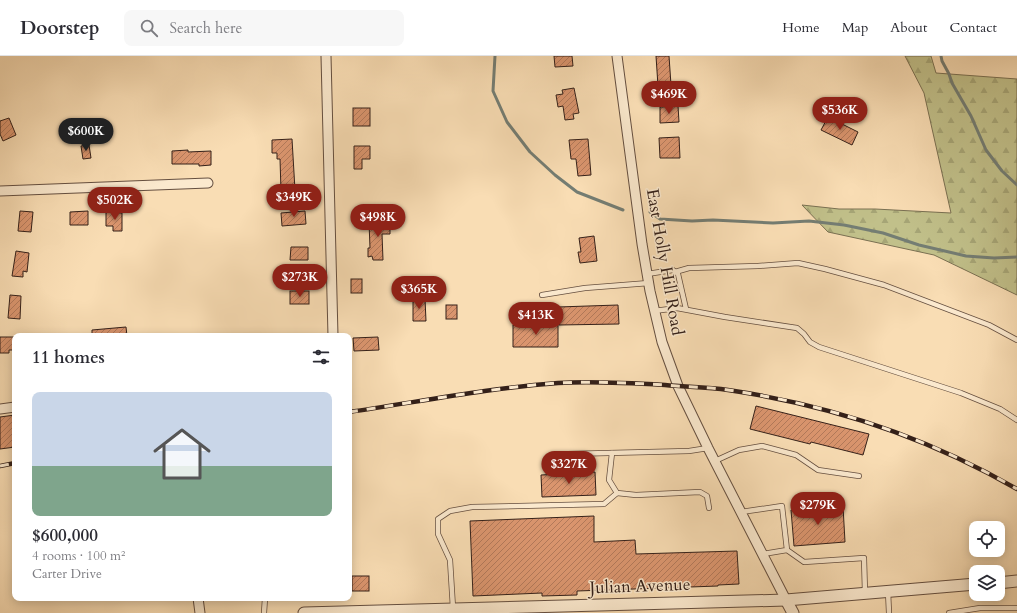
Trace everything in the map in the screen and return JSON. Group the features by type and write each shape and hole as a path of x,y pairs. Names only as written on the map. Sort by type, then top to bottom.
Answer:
{"street":[{"path":"326,56 333,333"},
{"name":"East Holly Hill Road","path":"617,56 631,165 648,278 654,312 662,342 678,386 708,448 793,613"},
{"path":"0,191 208,183"},
{"path":"0,409 12,407"},
{"path":"1005,582 1017,581"},
{"name":"Julian Avenue","path":"304,613 371,612 453,608 561,609 786,600 969,585"},
{"path":"198,601 200,613"}],"lane":[{"path":"542,296 648,278 673,270 675,272 689,268 798,263 884,285 989,325 1017,340"},
{"path":"675,272 678,274 686,310"},
{"path":"654,312 677,308 797,328 810,342 819,347 961,393 1000,409 1017,420"},
{"path":"715,461 739,450 762,446 796,455 818,470 860,476"},
{"path":"568,454 689,451 708,448"},
{"path":"612,453 609,480 617,493"},
{"path":"453,608 450,560 438,534 438,519 450,511 472,507 604,504 617,493 636,495 700,492 707,496 709,508"},
{"path":"741,512 782,506 787,550"},
{"path":"762,554 787,550 804,562 864,558 865,593"},
{"path":"888,591 889,613"},
{"path":"264,601 264,613"},
{"path":"949,613 980,608 1017,608"}],"green space":[{"path":"905,56 931,56 936,73 1017,79 1017,295 934,255 828,232 802,205 839,209 875,209 951,213 924,93"}],"building":[{"path":"554,56 572,56 573,66 555,67"},
{"path":"656,56 669,56 671,85 658,86"},
{"path":"574,88 579,113 573,114 574,119 565,120 563,106 558,107 556,95 563,94 562,90"},
{"path":"678,106 679,122 660,123 660,107"},
{"path":"353,108 370,108 370,126 353,126"},
{"path":"828,117 858,132 852,145 821,130"},
{"path":"9,118 16,135 3,141 0,134 0,121"},
{"path":"679,137 680,158 660,158 659,138"},
{"path":"292,139 295,190 281,191 280,159 277,159 277,153 272,153 272,140"},
{"path":"588,139 591,175 578,176 576,159 571,159 569,140"},
{"path":"89,145 91,158 83,159 81,146"},
{"path":"354,146 370,146 370,159 362,159 362,169 354,169"},
{"path":"188,150 188,152 211,151 211,165 199,166 199,164 172,164 172,151"},
{"path":"20,211 33,212 31,232 18,231"},
{"path":"88,211 88,225 70,225 70,212"},
{"path":"305,211 306,224 282,226 281,213"},
{"path":"106,212 122,213 122,231 113,231 113,226 106,226"},
{"path":"390,220 390,234 382,234 383,260 373,260 372,256 368,257 368,248 370,248 369,222"},
{"path":"594,236 597,261 580,263 578,252 581,252 579,238"},
{"path":"291,247 308,247 308,260 290,260"},
{"path":"16,251 29,253 27,272 23,271 23,277 12,276"},
{"path":"351,279 362,279 362,293 351,293"},
{"path":"290,291 309,291 309,304 290,304"},
{"path":"10,295 21,296 20,319 8,318"},
{"path":"413,299 425,299 426,321 413,321"},
{"path":"446,305 457,305 457,319 446,319"},
{"path":"618,305 619,324 559,325 558,307"},
{"path":"558,324 558,347 513,347 513,325"},
{"path":"126,327 127,333 92,333 92,330"},
{"path":"0,337 12,337 12,350 9,350 9,353 0,353"},
{"path":"378,337 379,350 354,351 353,338"},
{"path":"756,406 869,434 863,455 750,429"},
{"path":"12,415 12,447 0,449 0,417"},
{"path":"595,472 596,495 542,497 541,475"},
{"path":"843,506 845,542 794,546 791,510"},
{"path":"594,516 594,542 635,540 636,554 737,551 739,584 577,591 577,595 542,596 542,593 473,596 470,521"},
{"path":"352,576 369,576 369,591 352,591"}],"waterway":[{"path":"495,56 493,91 507,122 530,152 555,175 577,192 623,210"},
{"path":"941,56 952,83 971,116 986,150 1002,171 1017,185"},
{"path":"650,212 660,219 773,223 809,221 844,225 883,233 919,245 966,256 994,258 1017,257"}],"railway":[{"path":"352,412 480,392 558,383 625,383 720,389 804,404 877,426 948,454 983,470 1017,489"},
{"path":"0,466 12,464"}]}
